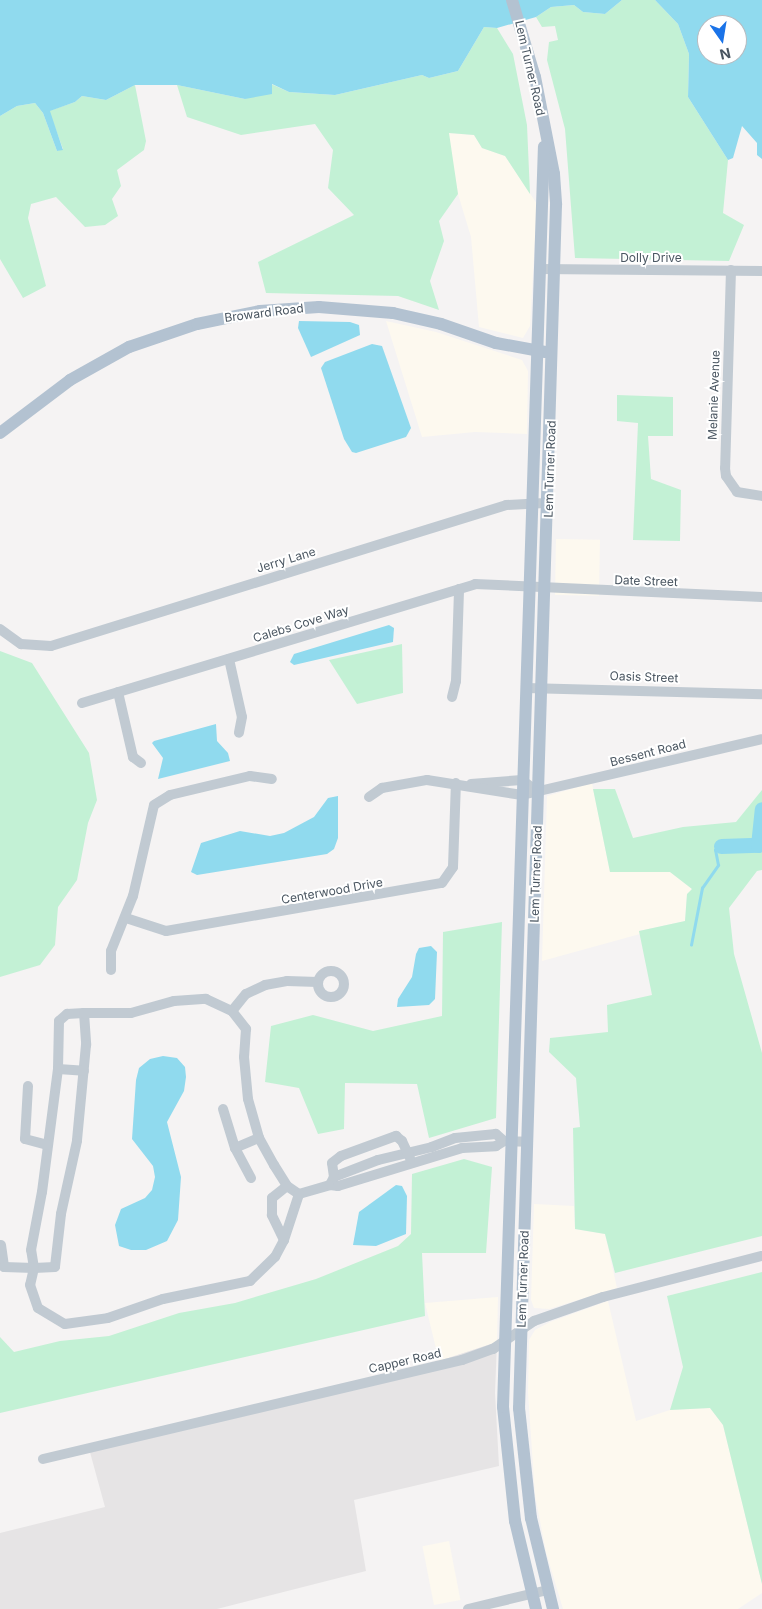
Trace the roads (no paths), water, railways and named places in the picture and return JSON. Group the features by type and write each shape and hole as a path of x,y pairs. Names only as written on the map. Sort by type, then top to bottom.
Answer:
{"main road":[{"name":"Lem Turner Road","path":"512,0 525,40 554,174 556,270 554,353 519,1408 523,1462 531,1518 553,1609"},
{"name":"Lem Turner Road","path":"536,1609 517,1532 506,1457 504,1341 507,1141 517,964 545,137"},
{"name":"Broward Road","path":"0,433 70,380 129,348 196,324 252,312 318,307 392,313 537,351 554,353"},
{"path":"517,964 533,964"}],"street":[{"name":"Dolly Drive","path":"540,269 762,271"},
{"name":"Melanie Avenue","path":"731,270 724,468 736,492 762,496"},
{"name":"Jerry Lane","path":"0,629 32,647 51,646 506,505 549,502"},
{"name":"Calebs Cove Way","path":"82,703 459,589 485,584 529,586"},
{"name":"Date Street","path":"529,586 762,597"},
{"path":"452,697 456,681 459,589"},
{"path":"229,659 242,718 239,732"},
{"name":"Oasis Street","path":"526,688 762,694"},
{"path":"118,692 134,757 141,763"},
{"name":"Bessent Road","path":"369,797 382,788 416,780 456,783 492,792 522,795 762,739"},
{"path":"111,970 111,951 126,918 154,805 170,795 250,776 272,779"},
{"path":"522,780 539,792"},
{"name":"Bessent Road","path":"470,785 522,780"},
{"name":"Centerwood Drive","path":"126,918 166,931 442,883 452,867 456,783"},
{"path":"232,1011 246,994 265,985 287,980 318,982"},
{"path":"206,999 232,1011 246,1028 244,1057 248,1099 259,1138 287,1186 299,1194 284,1240 275,1257 250,1281 163,1299 108,1318 65,1324 38,1308 30,1285 34,1268 30,1250 58,1069 59,1022 66,1014 131,1013 174,1000 206,999"},
{"path":"1,1245 4,1267 55,1267 61,1214 77,1141 84,1071 84,1013"},
{"path":"58,1069 84,1071"},
{"path":"28,1086 25,1138 47,1145"},
{"path":"223,1109 235,1148 251,1178"},
{"path":"332,1181 332,1163 341,1156 396,1136 410,1157"},
{"path":"235,1148 259,1138"},
{"path":"332,1181 338,1186 410,1157 462,1148 496,1146 507,1141 528,1142"},
{"path":"299,1194 332,1181"},
{"path":"284,1240 272,1216 272,1198 287,1186"},
{"name":"Capper Road","path":"43,1459 462,1360 504,1341 534,1321 603,1297 762,1256"},
{"path":"468,1609 548,1590"}],"water":[{"path":"0,0 622,0 605,14 583,12 574,5 551,7 536,17 497,28 484,27 458,71 429,78 422,75 335,95 289,92 272,84 272,94 245,99 177,85 135,85 106,100 82,96 75,102 50,111 63,150 57,151 43,113 35,103 17,106 0,116"},
{"path":"655,0 762,0 762,159 757,155 757,143 742,126 733,158 728,160 688,97 689,54 678,24"},
{"path":"299,321 350,322 359,325 360,335 311,357 298,328"},
{"path":"372,344 382,346 411,428 406,437 356,453 352,452 344,439 321,368 325,362"},
{"path":"389,625 394,628 393,642 294,665 290,662 294,654"},
{"path":"216,724 217,741 228,753 230,761 158,779 163,758 152,743 154,741"},
{"path":"338,796 338,838 334,849 327,854 197,875 191,872 201,843 240,831 270,836 284,833 314,817 328,798"},
{"path":"431,946 437,952 435,999 429,1005 397,1007 398,999 412,977 416,954 419,948"},
{"path":"163,1056 177,1058 185,1067 186,1077 184,1091 167,1122 181,1177 178,1220 167,1241 146,1250 131,1250 119,1246 115,1225 121,1209 145,1198 152,1190 155,1177 153,1166 132,1139 136,1080 139,1068 150,1059"},
{"path":"396,1185 402,1186 407,1196 406,1234 376,1246 353,1245 359,1212"}],"waterway":[{"path":"721,846 758,845 762,809"},
{"path":"691,945 702,888 718,865 715,850 721,846"}]}
